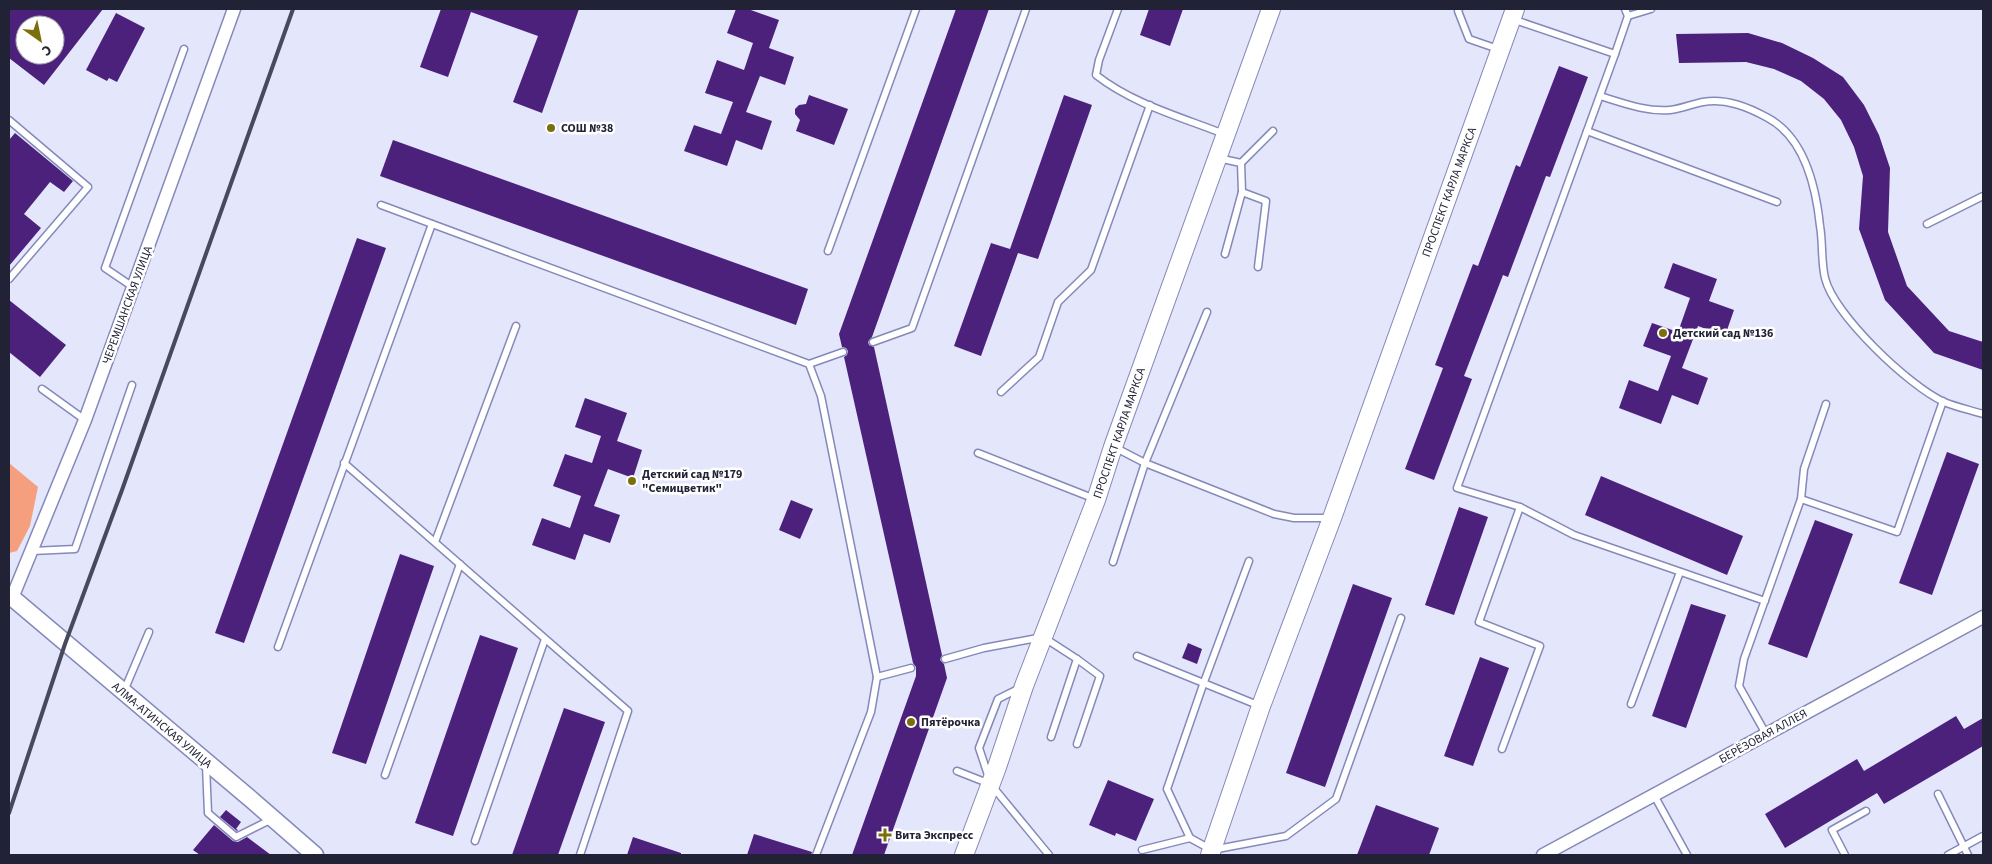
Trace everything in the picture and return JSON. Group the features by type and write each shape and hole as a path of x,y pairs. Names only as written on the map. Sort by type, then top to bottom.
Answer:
{"main road":[{"name":"ПРОСПЕКТ КАРЛА МАРКСА","path":"964,855 991,785 1024,686 1096,500 1224,134 1271,9"},
{"name":"ПРОСПЕКТ КАРЛА МАРКСА","path":"1211,853 1261,706 1332,518 1513,14"}],"street":[{"name":"ЧЕРЕМШАНСКАЯ УЛИЦА","path":"10,599 32,551 85,420 233,9"},
{"name":"АЛМА-АТИНСКАЯ УЛИЦА","path":"10,599 206,761 313,855"},
{"name":"БЕРЁЗОВАЯ АЛЛЕЯ","path":"1543,855 1983,616"}],"lane":[{"path":"828,251 916,9"},
{"path":"873,342 912,328 1026,9"},
{"path":"1118,9 1099,60 1096,76 1150,106 1224,134"},
{"path":"1459,9 1458,11 1469,39 1500,50"},
{"path":"1624,9 1628,16 1616,54 1457,488 1520,507 1574,535 1765,601"},
{"path":"1628,16 1651,9"},
{"path":"1513,14 1616,54"},
{"path":"133,288 105,268 184,49"},
{"path":"1600,96 1641,108 1670,110 1705,102 1738,104 1770,119 1796,142 1810,175 1820,224 1825,279 1843,314 1871,344 1905,374 1943,402 1983,414"},
{"path":"1001,392 1039,357 1058,302 1091,270 1150,106"},
{"path":"9,120 88,187 9,279"},
{"path":"1225,254 1242,192 1242,164 1273,131"},
{"path":"1587,131 1777,202"},
{"path":"1217,158 1242,164"},
{"path":"1242,192 1266,201 1258,267"},
{"path":"1927,224 1983,196"},
{"path":"381,205 809,364 843,352"},
{"path":"278,647 432,224"},
{"path":"1112,562 1145,462 1207,312"},
{"path":"435,542 516,326"},
{"path":"809,364 821,396 877,677 871,712 816,855"},
{"path":"32,551 75,549 132,385"},
{"path":"42,389 85,420"},
{"path":"1801,499 1897,532 1943,402"},
{"path":"1766,734 1739,686 1744,659 1801,499 1804,469 1826,404"},
{"path":"1113,447 1145,462 1274,514 1294,518 1332,518"},
{"path":"978,453 1096,500"},
{"path":"344,463 628,711 580,855"},
{"path":"1502,749 1540,646 1479,622 1520,507"},
{"path":"1249,561 1167,789 1190,838 1211,853 1286,836 1336,799 1401,618"},
{"path":"385,774 460,564"},
{"path":"1631,704 1680,572"},
{"path":"124,692 149,632"},
{"path":"945,659 984,648 1043,637 1100,676 1077,744"},
{"path":"475,841 545,639"},
{"path":"1137,656 1261,706"},
{"path":"1051,737 1077,659"},
{"path":"877,677 911,668"},
{"path":"206,761 208,813 236,837 274,819"},
{"path":"957,771 991,785 1049,855"},
{"path":"1938,794 1968,855"},
{"path":"1654,795 1687,855"},
{"path":"1845,855 1832,830 1866,811"},
{"path":"1948,855 1983,836"},
{"path":"1142,850 1190,838"}],"shaded area":[{"path":"9,463 38,487 30,526 17,551 9,553"}],"building":[{"path":"9,9 103,9 65,58 65,15 15,15 15,63 9,58"},
{"path":"441,9 579,9 542,113 513,102 538,36 471,12 448,77 420,67"},
{"path":"736,9 748,9 779,20 769,48 794,57 785,85 760,76 746,112 772,121 762,150 736,140 727,166 684,151 694,125 721,134 733,102 705,93 717,60 744,70 753,43 727,33"},
{"path":"956,9 989,9 872,337 868,342 869,345 874,347 942,655 940,660 944,664 947,678 884,855 852,855 916,676 916,667 913,663 844,357 848,351 842,347 839,334"},
{"path":"1149,9 1183,9 1170,46 1140,35"},
{"path":"116,13 145,28 117,82 109,78 107,81 86,70"},
{"path":"1748,33 1782,43 1813,58 1843,77 1864,105 1879,135 1890,168 1888,232 1907,286 1949,331 1983,342 1983,370 1934,353 1885,300 1859,229 1863,176 1854,147 1841,120 1824,99 1801,81 1774,69 1746,62 1679,63 1676,34"},
{"path":"18,65 60,65 44,85"},
{"path":"1559,66 1588,77 1550,177 1546,176 1508,277 1503,275 1464,376 1472,379 1434,480 1405,469 1443,368 1435,365 1473,264 1478,266 1516,165 1520,167"},
{"path":"809,95 848,109 834,145 796,131 800,120 795,114 795,109 799,105 806,104"},
{"path":"1064,95 1092,105 1038,259 1018,253 981,356 954,346 991,243 1010,249"},
{"path":"15,133 73,181 64,192 50,182 24,214 41,228 9,266 9,140"},
{"path":"393,140 808,289 796,325 380,176"},
{"path":"357,238 386,248 244,643 215,633"},
{"path":"1673,263 1717,279 1709,301 1734,310 1725,336 1698,326 1682,368 1708,378 1698,405 1672,395 1661,424 1619,408 1629,380 1658,391 1671,356 1643,346 1652,323 1678,332 1690,298 1664,288"},
{"path":"9,300 66,345 40,377 9,352"},
{"path":"585,398 627,413 617,441 642,450 633,478 608,469 594,506 620,515 610,543 584,534 575,560 532,545 542,518 570,528 581,496 553,486 565,454 592,463 601,436 575,427"},
{"path":"1947,452 1979,464 1932,595 1899,583"},
{"path":"1601,476 1743,536 1727,575 1585,515"},
{"path":"791,500 813,509 800,539 779,530"},
{"path":"1459,507 1488,517 1454,615 1425,605"},
{"path":"1815,520 1853,534 1807,658 1768,644"},
{"path":"400,554 434,566 366,764 332,753"},
{"path":"1353,584 1392,598 1325,787 1286,773"},
{"path":"1691,604 1726,615 1686,728 1652,716"},
{"path":"480,635 518,648 453,836 415,823"},
{"path":"1188,643 1202,649 1197,664 1182,658"},
{"path":"1480,657 1509,668 1473,766 1444,756"},
{"path":"564,708 605,722 558,855 512,855"},
{"path":"1956,716 1964,729 1983,718 1983,746 1884,804 1877,793 1785,848 1765,814 1857,759 1864,771"},
{"path":"1108,780 1154,799 1136,841 1116,833 1115,836 1089,825"},
{"path":"1376,805 1439,828 1429,855 1357,855"},
{"path":"226,810 241,822 236,829 237,831 220,817"},
{"path":"214,825 233,841 238,842 247,837 271,855 200,855 193,850"},
{"path":"754,834 812,852 811,855 747,855"},
{"path":"633,837 681,853 681,855 627,855"}],"railway":[{"path":"9,813 65,644 122,490 293,9"}],"place":[{"name":"СОШ №38","path":"551,128"},
{"name":"Детский сад №136","path":"1663,333"},
{"name":"Детский сад №179 \"Семицветик\"","path":"632,481"},
{"name":"Пятёрочка","path":"911,722"},
{"name":"Вита Экспресс","path":"885,835"}]}
